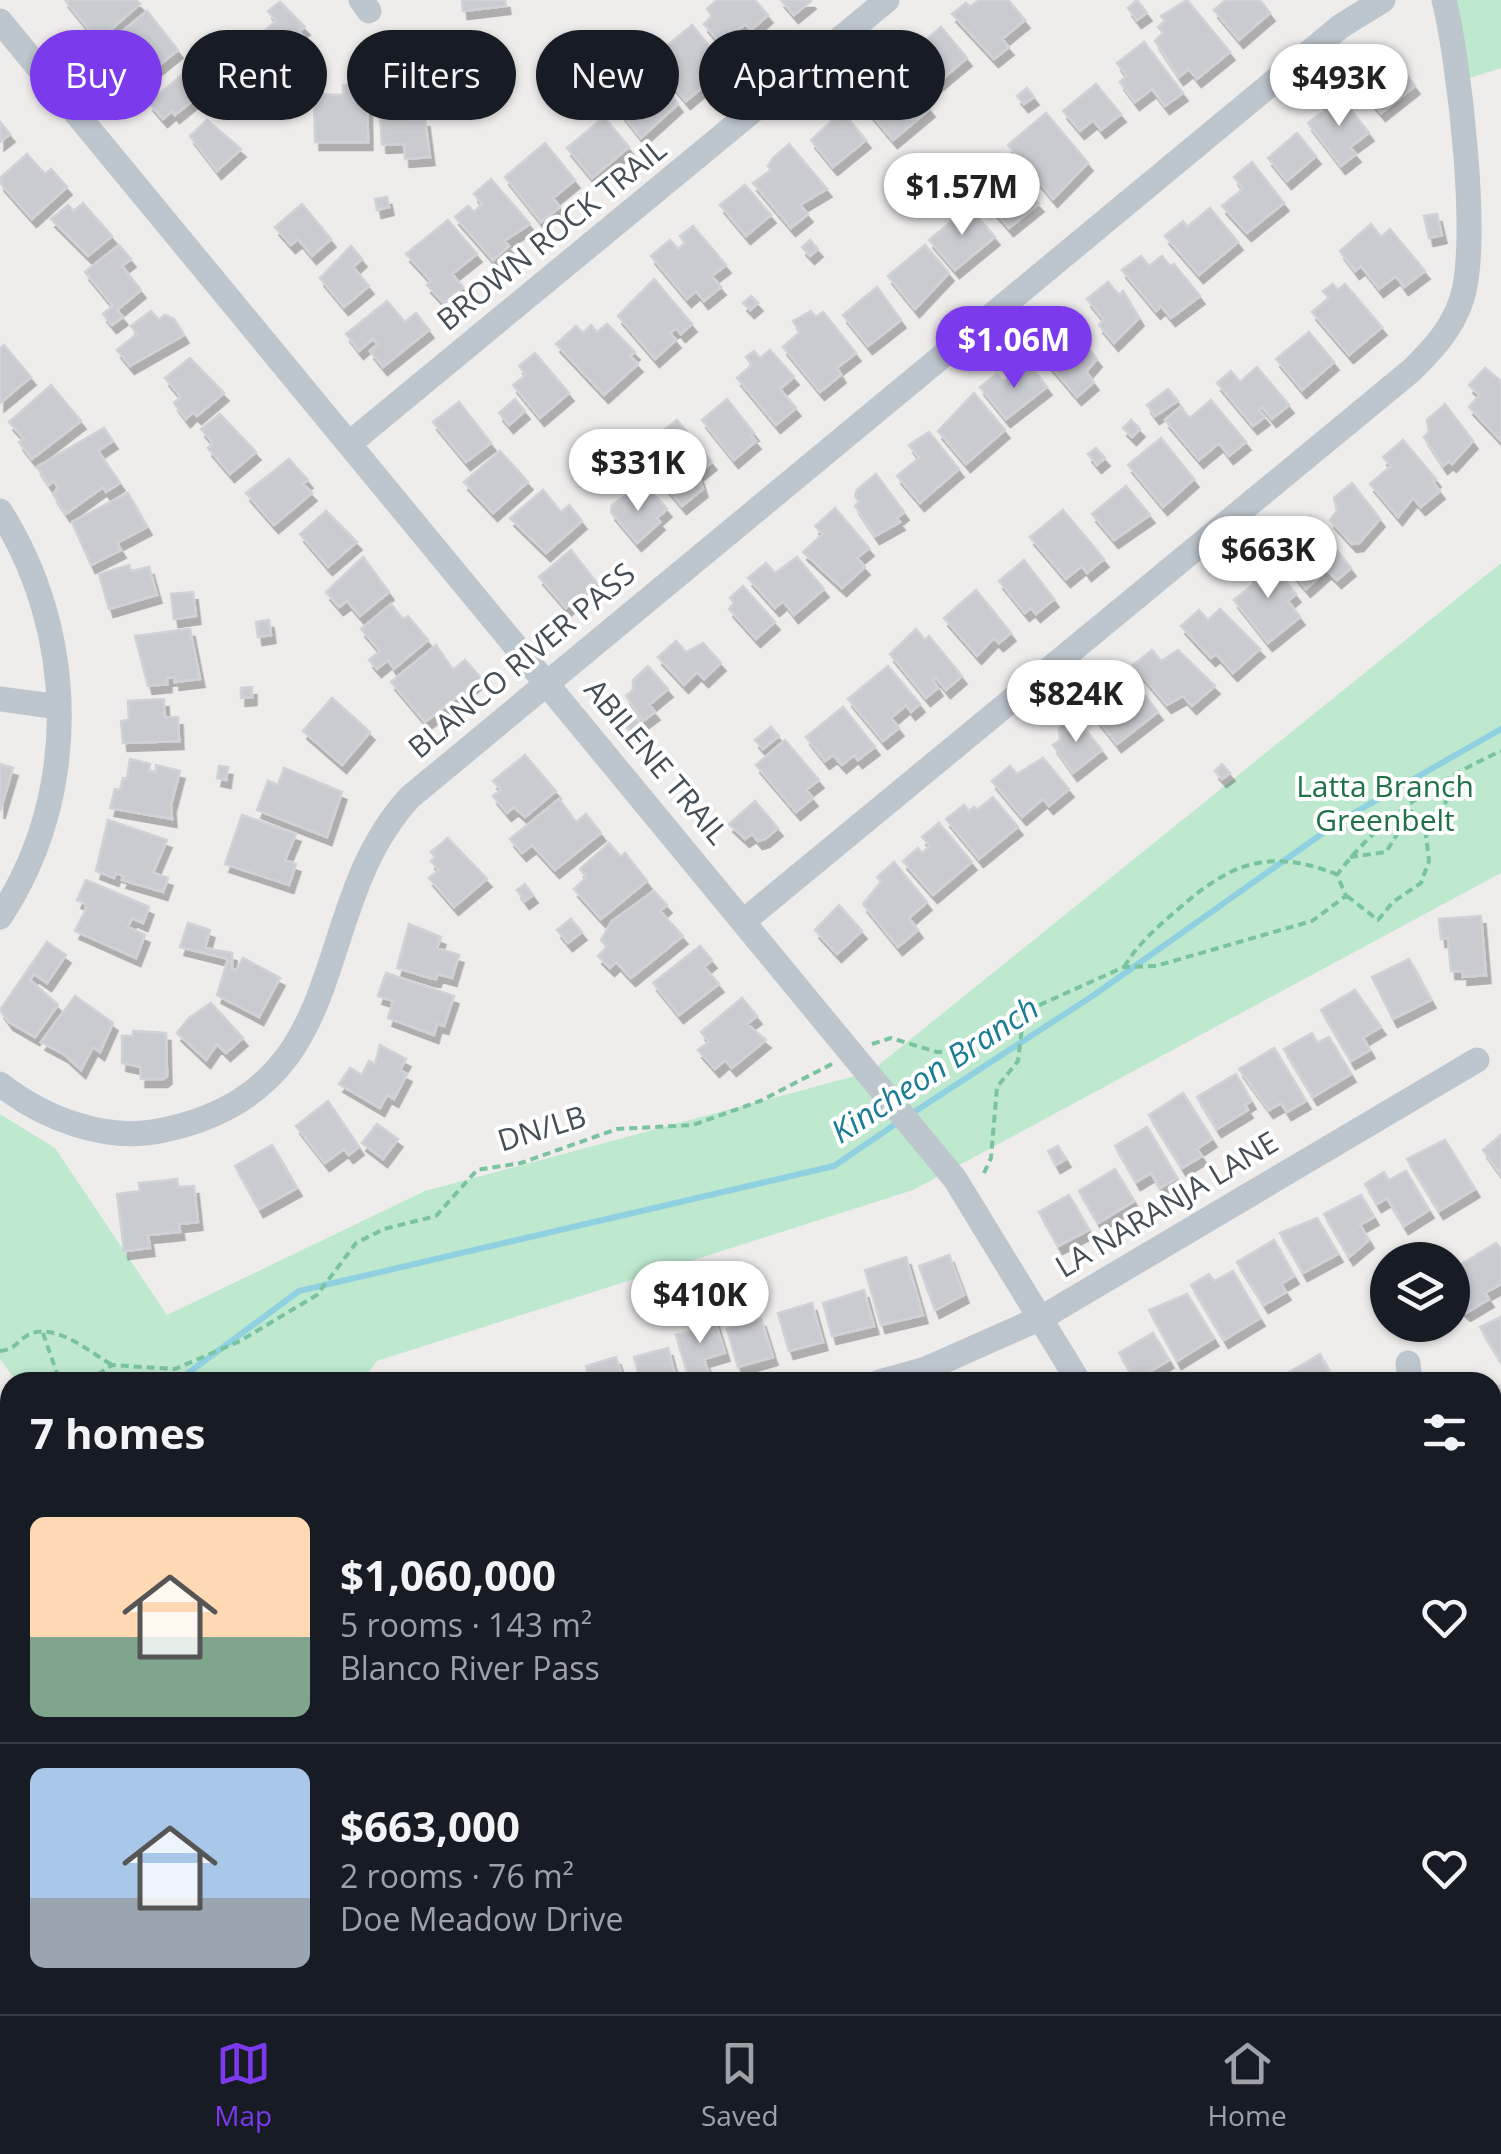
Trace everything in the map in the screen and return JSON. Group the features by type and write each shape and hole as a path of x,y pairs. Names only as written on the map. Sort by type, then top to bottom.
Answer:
{"street":[{"name":"BROWN ROCK TRAIL","path":"350,443 887,0"},
{"name":"BLANCO RIVER PASS","path":"0,1084 54,1117 132,1134 195,1122 261,1085 280,1068 316,1012 360,881 382,831 410,796 1341,26 1383,0"},
{"path":"745,920 1412,370 1445,333 1462,300 1470,246 1444,0"},
{"name":"ABILENE TRAIL","path":"0,21 745,920 865,1052 955,1178 1073,1372"},
{"path":"0,510 44,603 53,638 59,707 56,771 41,832 22,880 0,916"},
{"path":"0,699 59,707"},
{"name":"LA NARANJA LANE","path":"915,1372 1043,1317 1477,1060"}],"path":[{"path":"1338,874 1362,841 1466,767 1501,751"},
{"path":"1338,874 1346,896 1378,920 1393,902 1421,883 1429,861 1426,836 1466,767"},
{"path":"1350,857 1386,852 1418,802"},
{"path":"1124,968 1138,944 1241,864 1282,860 1338,874"},
{"path":"865,1052 892,1038 936,1052 955,1052 1024,1011 1124,968 1156,966 1312,922 1346,896"},
{"path":"984,1173 990,1158 998,1087 1018,1061 1024,1011"},
{"name":"DN/LB","path":"112,1366 175,1369 240,1341 318,1295 356,1243 384,1228 436,1216 477,1170 521,1163 618,1129 692,1126 760,1102 831,1064"},
{"path":"42,1333 56,1372"},
{"path":"0,1351 42,1333 60,1334 112,1366 103,1372"}],"green space":[{"path":"1444,0 1501,0 1501,68 1456,82"},
{"name":"Latta Branch Greenbelt","path":"1501,563 1501,873 913,1190 377,1361 369,1372 10,1372 0,1359 0,1114 55,1148 167,1315 425,1191 870,1072"}],"building":[{"path":"65,0 136,0 140,4 110,30 89,30"},
{"path":"462,0 505,0 506,6 463,11"},
{"path":"717,0 755,0 768,15 751,30 745,24 738,30 709,30 704,24 712,16 707,9"},
{"path":"781,0 810,0 811,1 794,15"},
{"path":"979,0 1008,0 1025,20 1002,39 1009,47 994,59 952,14 966,3 970,7"},
{"path":"1137,0 1147,13 1137,20 1128,8"},
{"path":"1187,0 1230,52 1197,79 1189,69 1179,77 1155,41 1163,33 1158,27 1165,21 1161,16"},
{"path":"1226,0 1260,0 1270,13 1239,40 1214,10"},
{"path":"280,2 305,27 266,30 276,21 268,11"},
{"path":"147,11 178,50 162,63 162,30 124,30"},
{"path":"692,25 699,33 699,90 686,101 679,93 679,36"},
{"path":"945,32 967,58 945,77"},
{"path":"1144,42 1183,93 1165,106 1152,89 1135,102 1120,82 1127,76 1117,63"},
{"path":"1396,61 1415,86 1381,113 1357,84 1385,62 1389,67"},
{"path":"182,75 182,109 175,115 172,111 163,119 162,118 162,92"},
{"path":"1096,84 1121,114 1101,130 1093,120 1080,131 1063,111"},
{"path":"343,85 347,85 347,120 368,120 368,142 315,142 315,120 327,120 327,94 343,95"},
{"path":"1027,88 1034,97 1024,104 1017,96"},
{"path":"1337,92 1369,133 1350,147 1356,154 1341,166 1308,123 1321,113 1329,117 1320,105"},
{"path":"1046,113 1088,163 1053,199 1008,145"},
{"path":"207,120 241,149 217,171 190,136"},
{"path":"380,120 425,120 430,157 405,159 404,144 382,145"},
{"path":"600,120 606,120 629,147 592,178 567,148"},
{"path":"627,120 661,120 641,138"},
{"path":"832,120 849,120 866,140 833,167 811,140"},
{"path":"876,120 917,120 893,140"},
{"path":"0,122 10,134 0,142"},
{"path":"1297,133 1316,156 1287,181 1268,158"},
{"path":"545,143 575,180 553,198 560,207 541,222 505,177"},
{"path":"789,144 827,189 800,205 808,214 791,228 753,183 771,170 768,166 773,158"},
{"path":"27,154 45,174 51,169 67,187 32,219 0,183 0,178"},
{"path":"913,155 920,164 911,171 904,162"},
{"path":"1252,162 1284,203 1247,233 1222,206 1243,189 1234,177"},
{"path":"1012,176 1039,204 1009,228 984,199"},
{"path":"491,179 530,224 504,241 509,246 493,260 455,217 468,206 474,212 482,204 474,194"},
{"path":"745,185 771,215 746,236 720,205"},
{"path":"908,189 915,196 908,203 901,196"},
{"path":"387,197 389,207 377,210 375,199"},
{"path":"83,203 112,236 88,256 51,219 68,205 74,211"},
{"path":"302,204 331,239 312,256 298,239 291,245 275,227"},
{"path":"969,207 995,237 955,270 929,240"},
{"path":"1210,208 1238,242 1199,275 1165,236 1183,221 1187,227"},
{"path":"1437,214 1442,235 1429,238 1424,216"},
{"path":"448,220 477,254 452,274 463,287 444,303 427,285 431,281 406,254"},
{"path":"1371,224 1381,237 1390,229 1425,271 1404,287 1396,276 1379,289 1361,266 1355,271 1340,251"},
{"path":"693,226 726,265 712,276 721,287 704,301 696,291 687,299 651,256 670,240 678,249 685,243 680,236"},
{"path":"810,240 818,249 810,256 802,247"},
{"path":"119,245 131,259 122,266 141,290 117,310 123,317 112,325 103,314 113,306 85,272"},
{"path":"925,245 949,273 915,309 888,276"},
{"path":"351,246 362,259 353,267 369,286 344,307 320,278"},
{"path":"1141,256 1149,266 1162,256 1170,266 1174,264 1200,296 1171,318 1161,306 1156,311 1122,270"},
{"path":"654,279 692,324 681,334 676,328 670,333 676,340 655,359 618,316"},
{"path":"1108,282 1119,295 1123,291 1139,318 1114,343 1099,325 1104,320 1087,299"},
{"path":"1333,284 1338,290 1345,284 1382,327 1349,355 1312,312 1329,298 1323,291"},
{"path":"877,287 901,320 868,346 843,315"},
{"path":"751,296 758,303 750,310 743,303"},
{"path":"387,301 405,322 416,313 429,330 383,367 370,351 378,344 373,339 359,351 346,334"},
{"path":"151,311 159,320 165,315 174,319 184,335 130,366 117,350 137,334 131,326"},
{"path":"811,311 816,317 823,312 856,353 837,368 841,375 820,392 783,347 800,332 793,321"},
{"path":"1064,318 1097,359 1086,372 1094,382 1077,397 1042,356 1056,345 1046,333"},
{"path":"607,324 635,352 630,356 638,364 604,395 556,344 576,326 583,333 591,325 597,332"},
{"path":"1309,332 1334,362 1302,390 1276,359"},
{"path":"4,345 31,377 0,403 0,348"},
{"path":"770,350 794,377 780,389 796,408 776,425 737,378 752,365 746,357 754,351 760,358"},
{"path":"535,353 569,393 540,418 513,385 526,375 519,366"},
{"path":"190,358 224,393 197,416 193,412 186,419 174,403 181,397 165,378"},
{"path":"1030,365 1047,387 1006,419 980,387 997,374 1003,381 1012,379"},
{"path":"1257,367 1289,405 1272,419 1262,407 1259,410 1265,417 1253,426 1217,383 1231,371 1240,382"},
{"path":"1485,368 1501,381 1501,441 1469,407 1479,395 1469,385"},
{"path":"51,385 81,421 32,459 19,442 24,439 9,422"},
{"path":"1168,389 1178,401 1155,416 1147,405"},
{"path":"974,393 1005,430 966,464 938,431"},
{"path":"515,399 525,411 509,425 499,413"},
{"path":"727,399 756,441 734,460 702,420"},
{"path":"1211,400 1246,442 1229,456 1219,443 1199,460 1165,420 1180,407 1190,418"},
{"path":"459,402 491,443 466,462 433,422"},
{"path":"1445,404 1473,441 1452,464 1449,461 1443,466 1424,437 1429,432 1427,420"},
{"path":"220,414 256,452 230,474 208,448 213,443 201,429"},
{"path":"677,420 712,462 698,473 703,489 682,506 647,464 669,446 659,434"},
{"path":"1131,420 1140,429 1132,437 1123,428"},
{"path":"104,428 113,441 98,451 120,483 106,492 103,487 66,514 53,494 58,488 54,481 49,485 37,467"},
{"path":"929,432 959,469 920,503 897,476 919,458 909,445"},
{"path":"1161,438 1194,479 1163,507 1128,465"},
{"path":"1403,440 1436,479 1433,482 1440,491 1421,507 1413,498 1398,517 1370,484 1391,466 1383,457"},
{"path":"1096,448 1105,458 1097,465 1088,454"},
{"path":"500,451 528,482 493,513 464,482"},
{"path":"289,459 308,480 303,484 312,493 274,525 246,493"},
{"path":"876,474 904,512 897,518 900,522 875,536 855,506 859,502 855,496"},
{"path":"1352,483 1380,519 1359,543 1352,544 1330,520 1337,511 1334,498"},
{"path":"1126,486 1150,515 1114,540 1092,514"},
{"path":"543,490 561,512 569,505 582,521 546,553 510,518"},
{"path":"634,490 642,499 651,491 667,509 657,518 660,522 637,543 611,512 612,505"},
{"path":"128,493 147,527 117,543 121,550 91,565 72,522"},
{"path":"835,508 869,548 857,558 865,567 842,588 803,552 823,534 815,526"},
{"path":"1063,510 1104,559 1087,573 1082,566 1066,579 1030,537"},
{"path":"326,511 357,542 328,567 300,534"},
{"path":"1310,516 1351,568 1337,580 1327,570 1306,589 1280,557 1297,536 1293,532"},
{"path":"571,550 597,583 566,608 539,577"},
{"path":"1264,555 1296,594 1288,601 1300,617 1268,643 1234,600 1256,582 1246,569"},
{"path":"363,557 389,592 360,616 347,601 339,607 326,592"},
{"path":"797,557 824,589 794,615 783,601 775,608 748,578 766,563 775,573"},
{"path":"1024,560 1054,599 1036,614 1031,608 1025,613 999,581"},
{"path":"129,565 131,571 149,567 157,595 109,609 99,574"},
{"path":"743,586 775,622 756,639 729,609 734,603 730,598"},
{"path":"976,590 1011,633 999,643 994,638 977,656 944,618"},
{"path":"193,592 196,616 174,619 171,594"},
{"path":"391,604 403,619 408,616 428,640 394,669 388,660 377,669 369,660 380,651 361,629"},
{"path":"1220,609 1260,649 1233,673 1216,654 1211,658 1181,626 1199,610 1208,620"},
{"path":"269,620 271,635 258,637 256,622"},
{"path":"190,629 200,679 175,682 175,677 167,678 167,684 148,686 135,636"},
{"path":"916,629 925,640 929,636 962,676 946,690 936,678 933,680 938,688 926,698 890,654"},
{"path":"676,641 686,652 703,643 721,663 704,679 697,672 684,685 658,657"},
{"path":"436,645 453,670 465,660 481,678 425,722 391,682"},
{"path":"1152,650 1161,661 1178,650 1215,686 1192,706 1183,696 1167,705 1133,665"},
{"path":"648,666 668,689 649,705 655,712 643,721 626,696 633,690 633,680"},
{"path":"888,666 920,704 911,712 906,705 891,718 899,728 883,741 848,699"},
{"path":"1135,683 1158,712 1117,744 1085,704 1104,688 1117,696"},
{"path":"252,687 252,697 241,698 241,688"},
{"path":"332,698 370,732 342,765 303,731"},
{"path":"164,699 165,718 178,717 179,741 123,743 121,721 129,720 128,701"},
{"path":"843,707 875,747 858,760 854,755 842,765 833,755 825,761 806,737"},
{"path":"1074,716 1102,750 1073,773 1053,745 1060,740 1059,728"},
{"path":"635,717 648,734 638,742 625,725"},
{"path":"771,727 779,736 763,749 755,740"},
{"path":"785,740 819,780 806,790 813,798 796,812 756,765"},
{"path":"525,755 556,791 525,817 514,807 507,813 493,796 501,790 493,781"},
{"path":"1043,758 1069,789 1049,806 1043,799 1022,817 992,781 1010,766 1017,774"},
{"path":"130,759 150,764 149,771 156,773 156,765 180,771 171,805 172,819 110,808 115,789 120,790 123,778 127,779"},
{"path":"0,764 13,768 0,811"},
{"path":"1222,764 1230,773 1222,779 1215,771"},
{"path":"219,766 228,767 226,780 217,778"},
{"path":"284,768 342,792 327,837 257,810 268,781 278,785"},
{"path":"993,797 1018,827 979,859 946,819 964,805 969,811 974,807 977,810"},
{"path":"559,799 576,822 586,814 601,833 555,870 532,845 522,853 510,839"},
{"path":"755,801 778,828 758,841 752,834 745,839 729,824"},
{"path":"242,815 296,834 285,860 296,864 289,885 225,864"},
{"path":"108,820 167,840 153,873 168,878 163,892 122,880 124,876 116,873 114,878 96,871"},
{"path":"939,823 972,862 933,895 903,861 918,848 922,853 930,846 922,837"},
{"path":"448,838 487,879 454,907 429,878 439,870 431,861 435,857 431,852"},
{"path":"609,843 621,857 625,853 647,881 601,919 574,889 587,877 580,869"},
{"path":"894,862 927,902 909,918 918,930 898,947 863,904 881,882 877,877"},
{"path":"86,880 149,907 143,923 132,918 128,927 145,935 136,958 75,931 85,911 86,904 77,900"},
{"path":"525,884 533,895 525,901 517,890"},
{"path":"654,891 667,905 660,911 683,936 631,978 616,962 610,968 598,956 607,947 601,940 612,921"},
{"path":"839,905 862,931 837,954 815,930"},
{"path":"1481,916 1486,975 1463,977 1463,971 1451,971 1448,938 1441,939 1439,919"},
{"path":"571,919 582,932 568,943 557,930"},
{"path":"188,923 210,930 205,948 232,953 232,968 236,971 243,958 280,978 259,1017 217,995 228,959 180,947"},
{"path":"409,924 441,937 437,948 459,955 452,978 438,974 436,979 430,978 397,968"},
{"path":"47,942 66,955 47,983 34,974 30,980 58,1005 35,1037 9,1022 0,1010"},
{"path":"700,946 712,960 704,967 719,984 679,1015 653,983"},
{"path":"1409,959 1431,1000 1393,1019 1372,977"},
{"path":"386,973 454,996 444,1026 437,1024 434,1035 388,1018 393,1001 378,996"},
{"path":"1355,990 1381,1027 1363,1038 1370,1050 1351,1061 1321,1010"},
{"path":"75,996 113,1023 100,1052 93,1047 81,1070 65,1055 41,1042"},
{"path":"742,998 757,1016 747,1024 766,1040 732,1068 725,1060 715,1069 698,1050 709,1042 701,1032"},
{"path":"211,1003 243,1038 226,1053 217,1044 206,1060 177,1033 189,1018"},
{"path":"133,1031 166,1033 167,1076 163,1079 141,1079 141,1067 122,1063 122,1036 133,1036"},
{"path":"1312,1033 1317,1043 1329,1037 1351,1074 1313,1097 1284,1049"},
{"path":"380,1045 406,1059 400,1070 407,1074 394,1099 387,1095 380,1108 339,1084 350,1068 362,1075 369,1061 375,1064"},
{"path":"1274,1048 1306,1101 1287,1112 1281,1103 1269,1110 1239,1069"},
{"path":"1236,1074 1251,1101 1245,1105 1248,1110 1217,1129 1197,1097"},
{"path":"1183,1093 1212,1139 1197,1149 1202,1156 1182,1168 1149,1115"},
{"path":"328,1101 359,1147 349,1155 344,1149 325,1163 296,1126"},
{"path":"377,1124 398,1139 383,1159 362,1143"},
{"path":"1147,1127 1177,1178 1160,1188 1151,1173 1136,1182 1115,1146"},
{"path":"1501,1135 1501,1175 1483,1150"},
{"path":"1445,1140 1475,1189 1439,1211 1407,1159"},
{"path":"272,1145 297,1188 259,1209 235,1166"},
{"path":"1058,1146 1066,1159 1056,1165 1048,1151"},
{"path":"1115,1169 1134,1201 1098,1223 1079,1191"},
{"path":"1406,1171 1429,1210 1404,1226 1387,1198 1377,1204 1365,1184 1384,1172 1389,1180"},
{"path":"177,1179 178,1187 194,1186 198,1222 179,1224 180,1232 148,1235 150,1248 124,1251 117,1194 140,1191 139,1183"},
{"path":"1069,1195 1089,1230 1058,1246 1039,1212"},
{"path":"1361,1195 1374,1217 1360,1225 1369,1240 1349,1257 1324,1214"},
{"path":"1317,1218 1338,1254 1303,1273 1280,1233"},
{"path":"1274,1240 1294,1276 1281,1284 1286,1292 1264,1305 1237,1262"},
{"path":"1496,1243 1501,1249 1501,1284 1485,1293 1489,1299 1470,1311 1470,1259"},
{"path":"949,1255 964,1295 935,1310 919,1266"},
{"path":"906,1257 923,1315 881,1325 865,1270"},
{"path":"1233,1271 1260,1318 1224,1340 1191,1285 1209,1274 1214,1281"},
{"path":"864,1290 874,1326 832,1336 823,1303"},
{"path":"1187,1294 1214,1338 1177,1361 1149,1310"},
{"path":"812,1303 823,1342 789,1351 778,1313"},
{"path":"712,1311 725,1353 704,1359 708,1372 687,1372 676,1335 697,1330 693,1316"},
{"path":"1501,1317 1501,1362 1480,1327"},
{"path":"761,1319 773,1357 738,1367 727,1329"},
{"path":"1153,1333 1169,1360 1149,1372 1131,1372 1119,1353"},
{"path":"668,1348 674,1372 638,1372 634,1357"},
{"path":"1320,1354 1329,1372 1290,1372"},
{"path":"616,1357 621,1372 588,1372 586,1366"}],"waterway":[{"name":"Kincheon Branch","path":"911,1114 1094,995 1340,821 1501,729"},
{"name":"Kincheon Branch","path":"190,1372 299,1291 834,1166 900,1121"}]}
